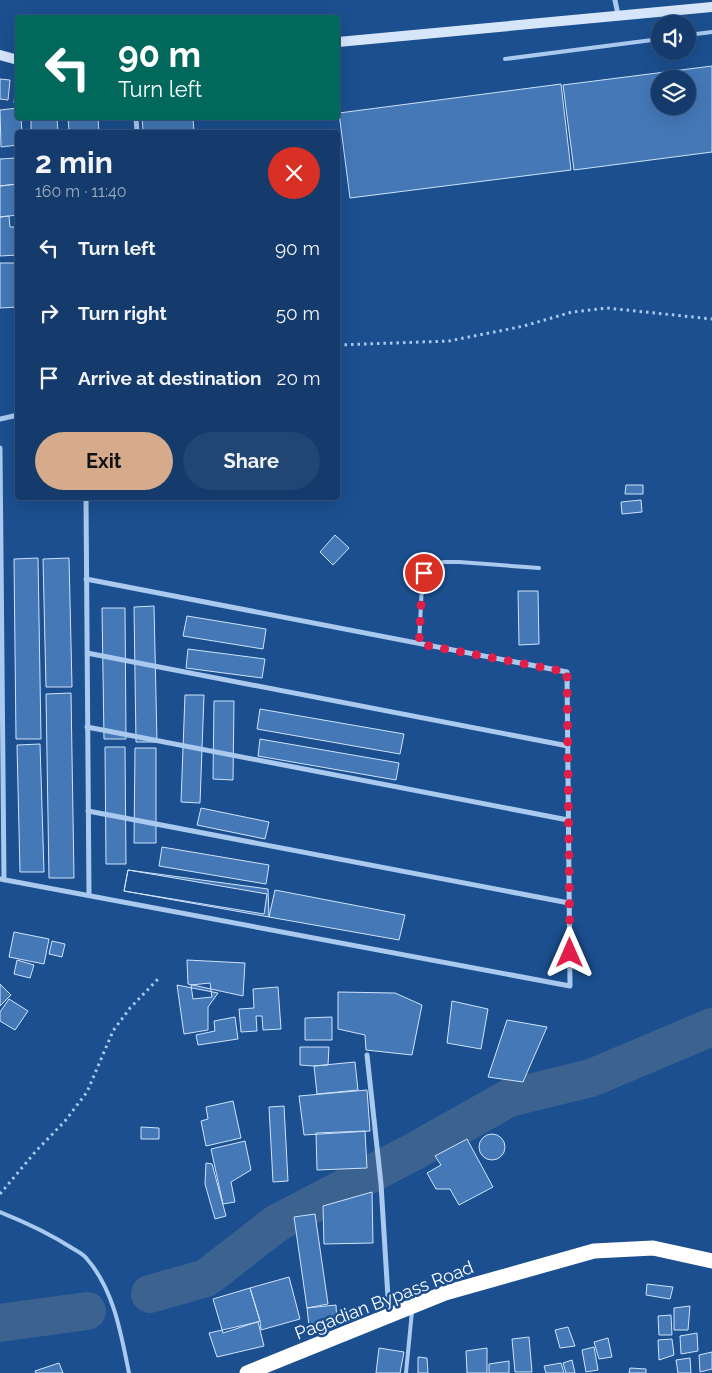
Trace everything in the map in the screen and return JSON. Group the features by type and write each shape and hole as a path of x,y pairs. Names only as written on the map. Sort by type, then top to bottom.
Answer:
{"highway":[{"name":"Pagadian Bypass Road","path":"247,1373 445,1294 594,1251 653,1248 712,1261"}],"street":[{"path":"615,0 618,15"},
{"path":"340,42 712,7"},
{"path":"0,54 15,59"},
{"path":"0,419 15,416"},
{"path":"0,448 2,879 570,986 567,672 86,579"},
{"path":"86,500 89,895"},
{"path":"87,653 568,746"},
{"path":"87,727 568,820"},
{"path":"88,810 569,903"},
{"path":"367,1055 381,1184 390,1316"}],"lane":[{"path":"696,34 712,32"},
{"path":"506,59 651,40"},
{"path":"419,644 424,573 433,566 443,562 459,562 539,568"},
{"path":"0,1212 32,1224 60,1239 87,1258 104,1283 114,1307 129,1373"},
{"path":"406,1373 412,1307"}],"path":[{"path":"340,345 449,341 524,326 572,312 607,308 712,319"},
{"path":"0,1194 36,1151 66,1121 82,1100 113,1031 130,1008 158,978"}],"building":[{"path":"712,66 712,152 574,170 563,85 651,74 651,115 696,115 696,70 681,70"},
{"path":"0,79 10,80 8,100 0,99"},
{"path":"561,84 571,170 350,198 340,113"},
{"path":"15,108 15,120 21,120 22,130 15,130 15,145 1,147 0,110"},
{"path":"31,120 57,120 58,130 31,130"},
{"path":"68,120 98,120 99,130 69,130"},
{"path":"142,120 193,120 194,130 143,130"},
{"path":"15,158 15,184 0,186 0,159"},
{"path":"15,184 15,215 0,217 0,186"},
{"path":"9,216 10,227 15,227 15,255 0,256 0,217"},
{"path":"0,263 15,263 15,307 0,308"},
{"path":"626,485 643,485 643,494 625,494"},
{"path":"641,500 642,512 622,514 621,502"},
{"path":"335,535 349,548 333,565 320,552"},
{"path":"38,558 41,739 16,739 14,559"},
{"path":"69,558 72,687 46,687 43,559"},
{"path":"518,591 538,591 539,644 519,645"},
{"path":"154,606 157,742 136,742 134,607"},
{"path":"102,608 125,608 126,739 104,739"},
{"path":"187,616 266,629 263,649 183,636"},
{"path":"188,649 265,659 262,678 186,668"},
{"path":"71,693 74,878 49,878 46,694"},
{"path":"185,695 204,695 200,803 181,802"},
{"path":"214,701 234,701 233,780 213,779"},
{"path":"260,709 404,734 400,754 257,729"},
{"path":"260,739 399,763 396,780 258,756"},
{"path":"40,744 44,872 20,872 17,745"},
{"path":"105,747 125,747 126,864 106,864"},
{"path":"135,748 156,748 156,843 134,843"},
{"path":"201,808 269,822 265,839 197,825"},
{"path":"162,847 269,865 266,884 159,866"},
{"path":"128,870 267,894 264,914 124,891"},
{"path":"128,870 268,889 269,917 124,891"},
{"path":"275,890 405,915 399,940 269,917"},
{"path":"14,932 49,939 44,964 9,957"},
{"path":"52,941 65,944 62,957 49,954"},
{"path":"17,960 34,965 30,978 14,974"},
{"path":"187,960 245,963 243,996 188,984"},
{"path":"210,983 212,997 193,999 191,985"},
{"path":"0,984 11,995 0,1006"},
{"path":"177,985 218,993 208,1007 208,1030 184,1034"},
{"path":"278,987 281,1029 263,1030 262,1016 256,1016 257,1031 241,1032 239,1009 254,1008 253,989"},
{"path":"338,992 395,993 422,1005 412,1055 366,1050 365,1035 338,1029"},
{"path":"9,999 28,1011 15,1030 0,1021 0,1012"},
{"path":"452,1001 488,1009 481,1049 447,1043"},
{"path":"235,1017 238,1039 198,1045 196,1035 215,1031 214,1021"},
{"path":"332,1017 332,1040 305,1040 305,1018"},
{"path":"507,1020 547,1027 523,1082 488,1077"},
{"path":"300,1047 329,1047 328,1065 300,1065"},
{"path":"355,1062 358,1090 317,1094 314,1066"},
{"path":"367,1090 370,1131 304,1135 299,1096"},
{"path":"233,1101 241,1138 206,1146 201,1121 208,1119 206,1107"},
{"path":"284,1106 288,1181 273,1182 269,1107"},
{"path":"141,1127 159,1128 159,1139 141,1139"},
{"path":"365,1131 367,1168 317,1170 316,1133"},
{"path":"492,1134 501,1138 505,1147 501,1156 492,1160 483,1156 479,1147 483,1138"},
{"path":"467,1139 493,1187 459,1205 450,1189 436,1189 427,1173 441,1165 435,1156"},
{"path":"245,1141 251,1170 231,1182 235,1202 223,1204 211,1149"},
{"path":"206,1163 212,1164 226,1216 215,1219 205,1184"},
{"path":"372,1192 373,1243 324,1244 323,1206"},
{"path":"315,1214 328,1304 307,1308 294,1217"},
{"path":"289,1277 300,1319 261,1330 250,1288"},
{"path":"647,1284 673,1287 670,1299 646,1295"},
{"path":"250,1288 260,1321 223,1333 213,1299"},
{"path":"336,1305 337,1324 309,1326 307,1308"},
{"path":"690,1306 688,1330 674,1330 674,1308"},
{"path":"671,1315 672,1335 659,1335 658,1316"},
{"path":"258,1322 264,1346 217,1357 209,1333"},
{"path":"568,1327 575,1346 560,1348 555,1330"},
{"path":"697,1333 698,1351 681,1354 680,1336"},
{"path":"529,1337 532,1372 515,1372 512,1339"},
{"path":"608,1338 612,1357 599,1359 594,1342"},
{"path":"672,1339 674,1355 659,1360 658,1340"},
{"path":"594,1347 598,1370 586,1372 582,1350"},
{"path":"379,1348 404,1352 400,1373 376,1373"},
{"path":"487,1348 487,1373 467,1373 466,1351"},
{"path":"712,1352 712,1369 700,1372 699,1355"},
{"path":"418,1357 427,1358 428,1373 418,1373"},
{"path":"690,1358 691,1373 678,1373 676,1360"},
{"path":"572,1360 575,1373 566,1373 563,1363"},
{"path":"509,1361 509,1373 489,1373 489,1364"},
{"path":"59,1363 63,1373 36,1373 35,1371"},
{"path":"561,1363 564,1373 546,1373 544,1366"},
{"path":"630,1368 646,1369 646,1373 629,1373"}],"waterway":[{"path":"150,1294 206,1278 277,1223 413,1152 509,1098 591,1078 712,1027"},
{"path":"0,1323 87,1311"}],"route":[{"path":"424,573 419,644 567,672 570,953"}]}
